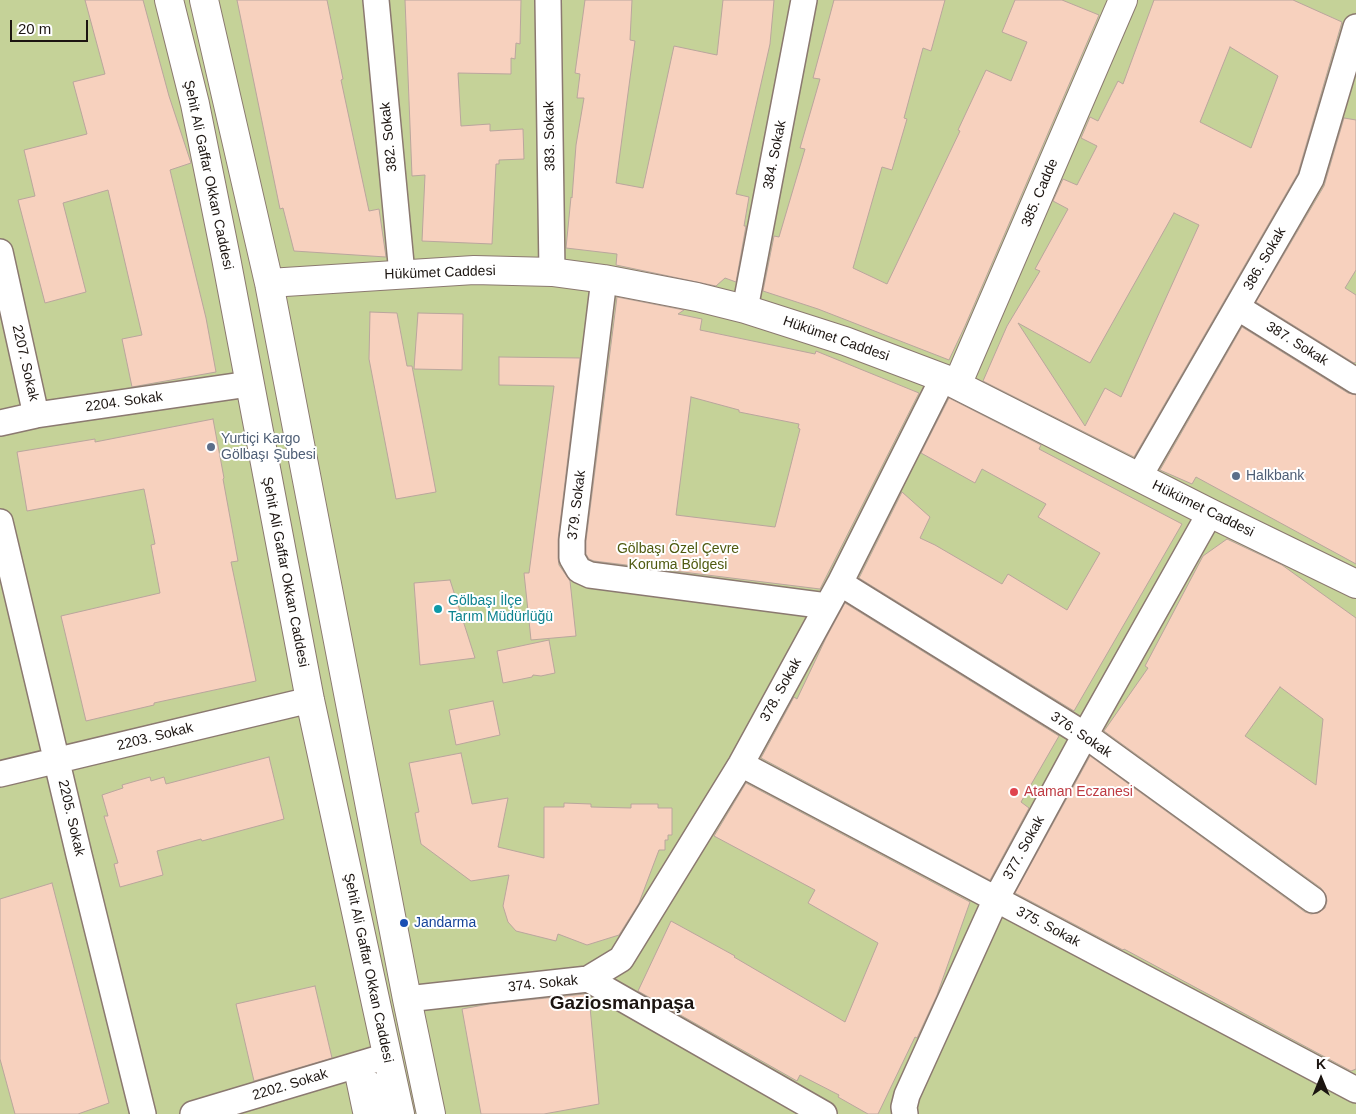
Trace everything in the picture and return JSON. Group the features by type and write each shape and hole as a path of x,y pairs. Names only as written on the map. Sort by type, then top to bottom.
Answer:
{"street":[{"name":"Şehit Ali Gaffar Okkan Caddesi","path":"169,0 195,104 310,700 400,1114"},
{"path":"204,0 269,283 407,999 432,1114"},
{"name":"382. Sokak","path":"376,0 402,274"},
{"name":"383. Sokak","path":"548,0 552,272"},
{"name":"384. Sokak","path":"745,310 804,0"},
{"name":"385. Cadde","path":"950,382 1123,0"},
{"name":"386. Sokak","path":"1139,478 1311,178 1356,26"},
{"name":"2207. Sokak","path":"0,252 36,416"},
{"name":"Hükümet Caddesi","path":"269,283 474,270 552,272 604,279 697,297 745,310 845,341 950,382 1139,478 1356,584"},
{"name":"379. Sokak","path":"604,279 572,540 572,558 579,570 590,575 827,606"},
{"name":"387. Sokak","path":"1237,307 1356,381"},
{"name":"378. Sokak","path":"588,979 621,959 741,764 950,382"},
{"name":"2204. Sokak","path":"0,424 36,416 249,384"},
{"name":"377. Sokak","path":"905,1114 904,1107 907,1095 996,899 1210,513"},
{"name":"2205. Sokak","path":"0,522 143,1114"},
{"name":"376. Sokak","path":"840,583 1085,736 1313,900"},
{"name":"2203. Sokak","path":"0,774 310,700"},
{"name":"375. Sokak","path":"741,764 1356,1090"},
{"name":"374. Sokak","path":"407,999 588,979 824,1114"},
{"name":"2202. Sokak","path":"193,1114 387,1056"},
{"path":"363,1114 355,1076 376,1084 382,1114"}],"green space":[{"name":"Gölbaşı Özel Çevre Koruma Bölgesi","path":"0,0 1356,0 1356,1114 0,1114"}],"building":[{"path":"85,0 143,0 169,96 191,163 170,170 206,318 216,372 132,387 122,339 142,335 108,190 63,203 86,292 45,303 18,200 35,196 24,150 87,134 73,82 105,74"},
{"path":"237,0 327,0 343,79 341,80 369,211 379,209 386,257 294,251 283,208 280,209"},
{"path":"405,0 521,0 520,44 516,43 515,59 511,58 511,74 458,73 461,126 490,124 490,131 523,129 524,159 499,160 499,164 496,164 492,244 422,241 425,175 412,176"},
{"path":"585,0 632,0 630,40 635,41 616,183 643,188 674,46 717,55 723,0 774,0 770,44 736,194 749,197 736,282 725,278 716,286 616,265 617,254 566,248 576,145 584,98 577,98 580,74 575,73"},
{"path":"834,0 945,0 931,51 923,48 904,118 907,119 892,170 882,167 853,268 887,284 960,131 958,130 986,70 1011,81 1027,42 1002,32 1015,0 1062,0 1099,15 949,360 818,309 763,291 774,236 779,237 805,149 800,148 820,79 813,78"},
{"path":"1154,0 1293,0 1342,22 1298,173 1134,457 983,381 1007,326 1040,271 1035,269 1068,209 1053,201 1063,179 1077,185 1097,146 1081,138 1090,117 1098,121 1118,81 1123,84","holes":["1230,47 1278,76 1251,148 1200,122","1174,213 1199,225 1121,397 1105,388 1085,426 1018,323 1090,363"]},
{"path":"1344,118 1356,120 1356,270 1345,288 1356,295 1356,362 1354,363 1256,302 1324,186"},
{"path":"617,297 684,310 678,314 702,319 700,330 815,354 816,351 919,393 820,589 594,561 589,559 586,554 586,541","holes":["691,397 739,410 739,412 799,424 798,428 800,429 775,527 676,515"]},
{"path":"370,312 397,313 407,366 412,366 436,492 396,499 369,359"},
{"path":"418,313 463,314 462,370 414,369"},
{"path":"1242,327 1348,393 1356,395 1356,564 1196,477 1192,484 1160,470"},
{"path":"499,357 580,358 558,540 559,565 570,581 576,636 531,640 524,573 529,573 554,386 499,385"},
{"path":"949,398 1041,445 1039,449 1182,524 1074,711 859,578 902,492 930,517 920,538 1002,584 1008,574 1067,610 1100,553 1038,517 1046,504 982,469 975,483 921,453"},
{"path":"213,419 238,561 231,562 256,681 154,703 154,705 86,721 61,616 160,593 151,545 155,544 144,489 27,511 17,452 95,439 95,442"},
{"path":"1227,539 1282,565 1356,618 1356,1069 1351,1071 1124,949 1015,893 1090,756 1305,912 1311,914 1318,913 1325,908 1326,895 1321,888 1104,731 1148,668 1145,666 1203,556","holes":["1280,687 1323,719 1316,785 1245,736"]},
{"name":"Gölbaşı İlçe Tarım Müdürlüğü","path":"450,580 475,658 420,665 414,583"},
{"path":"845,603 1059,736 1021,802 1029,808 990,880 761,758 794,697 797,699"},
{"path":"549,640 555,673 541,676 533,675 532,677 503,683 497,651"},
{"path":"493,701 500,735 456,745 449,710"},
{"path":"461,753 472,804 508,798 498,847 544,858 544,807 564,807 564,803 591,804 591,807 631,808 631,804 658,804 658,808 672,808 672,835 668,835 668,840 665,840 665,850 659,850 639,903 619,935 587,945 558,934 556,941 516,931 508,922 503,906 509,875 471,881 421,844 415,813 419,812 409,763"},
{"path":"269,757 284,819 157,851 163,875 120,887 114,864 118,863 104,816 108,816 102,795 123,788 122,785 150,777 151,781 164,777 166,784"},
{"path":"746,783 970,902 937,995 878,1114 868,1114 838,1097 839,1095 800,1075 797,1081 638,991 671,921 735,956 845,1022 878,943 808,903 815,890 714,836"},
{"path":"52,883 109,1103 78,1114 15,1114 0,1059 0,899"},
{"path":"315,986 332,1058 254,1081 236,1004"},
{"path":"585,994 589,996 599,1104 544,1114 481,1114 462,1009 489,1004"}],"place":[{"name":"Yurtiçi Kargo Gölbaşı Şubesi","path":"211,447"},
{"name":"Halkbank","path":"1236,476"},
{"name":"Gölbaşı İlçe Tarım Müdürlüğü","path":"438,609"},
{"name":"Ataman Eczanesi","path":"1014,792"},
{"name":"Jandarma","path":"404,923"}],"district":[{"name":"Gaziosmanpaşa","path":"622,1004"}]}
